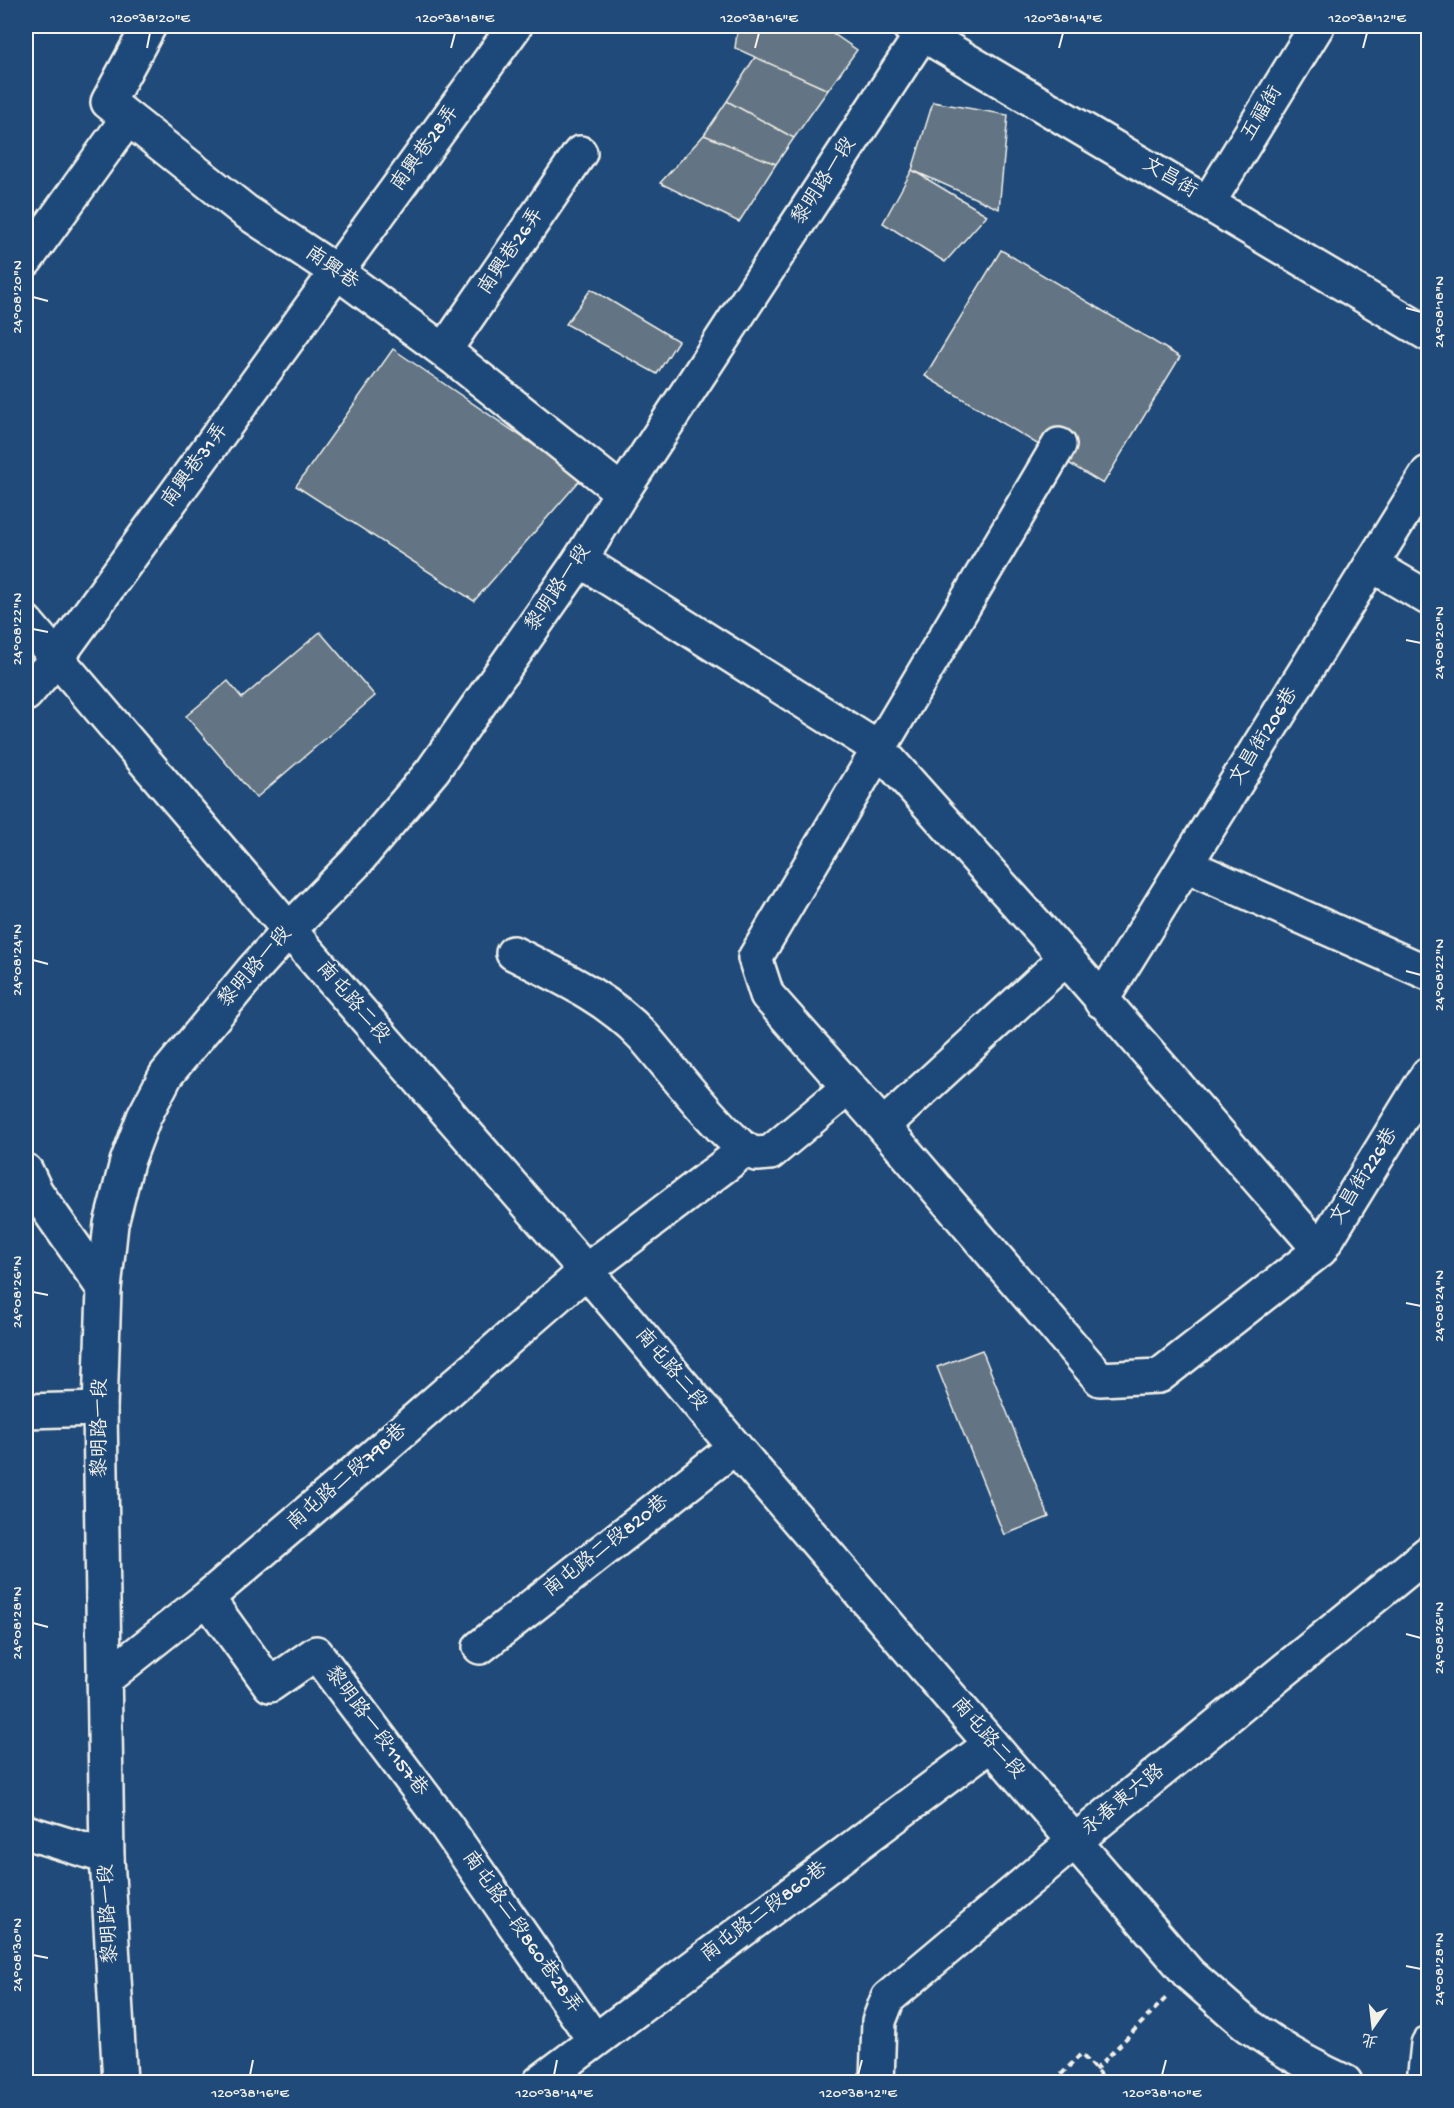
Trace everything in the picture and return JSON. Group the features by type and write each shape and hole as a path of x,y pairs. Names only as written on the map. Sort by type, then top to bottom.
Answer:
{"street":[{"name":"南興巷","path":"149,26 108,102 245,211 337,272 444,351 622,492"},
{"name":"南興巷28弄","path":"337,272 515,26"},
{"name":"五福街","path":"1209,203 1317,26"},
{"name":"文昌街","path":"920,28 1428,334"},
{"name":"黎明路一段","path":"120,2082 107,1857 100,1409 104,1289 111,1224 128,1162 148,1109 166,1075 252,971 355,863 433,770 580,560 920,28"},
{"path":"26,260 128,118"},
{"name":"南興巷26弄","path":"444,351 580,153"},
{"name":"南興巷31弄","path":"26,694 56,659 337,272"},
{"path":"580,560 879,749 1066,958 1101,1001 1320,1250 1159,1376 1100,1379 883,1126 767,995 755,958 879,749 1059,445"},
{"name":"文昌街206巷","path":"1101,1001 1428,473"},
{"path":"1372,565 1428,598"},
{"name":"南屯路二段","path":"26,622 1190,1974 1248,2025 1324,2073 1346,2082"},
{"path":"1186,865 1428,973"},
{"path":"513,953 587,991 626,1020 642,1035 724,1130 744,1148 756,1154 770,1153 849,1087"},
{"path":"883,1126 1066,958"},
{"name":"文昌街226巷","path":"1320,1250 1428,1074"},
{"name":"南屯路二段798巷","path":"104,1680 207,1598 586,1271 732,1160 744,1148"},
{"path":"26,1171 36,1192 104,1289"},
{"path":"26,1411 100,1409"},
{"name":"南屯路二段820巷","path":"480,1647 735,1447"},
{"name":"永春東六路","path":"877,2082 879,2021 888,1998 1075,1841 1428,1553"},
{"name":"黎明路一段1157巷","path":"207,1598 270,1685 316,1653 446,1826"},
{"name":"南屯路二段860巷","path":"540,2082 991,1744"},
{"name":"南屯路二段860巷28弄","path":"446,1826 595,2041"},
{"path":"26,1832 107,1857"},
{"path":"1424,2082 1428,2044"}],"path":[{"path":"1095,2070 1190,1974"},
{"path":"1054,2082 1081,2054 1107,2082"}],"building":[{"path":"738,26 822,26 857,50 828,90 735,48"},
{"path":"755,57 828,90 794,138 727,101"},
{"path":"727,101 794,138 776,164 704,135"},
{"path":"933,102 1008,115 999,209 912,170"},
{"path":"704,135 776,164 739,222 660,183"},
{"path":"912,170 987,215 945,262 883,223"},
{"path":"1001,250 1180,357 1103,484 925,376"},
{"path":"591,289 678,341 657,374 566,324"},
{"path":"393,349 582,478 474,601 296,486"},
{"path":"320,632 375,696 256,798 186,716 228,681 242,698"},
{"path":"982,1350 1049,1517 1004,1535 937,1367"}]}
